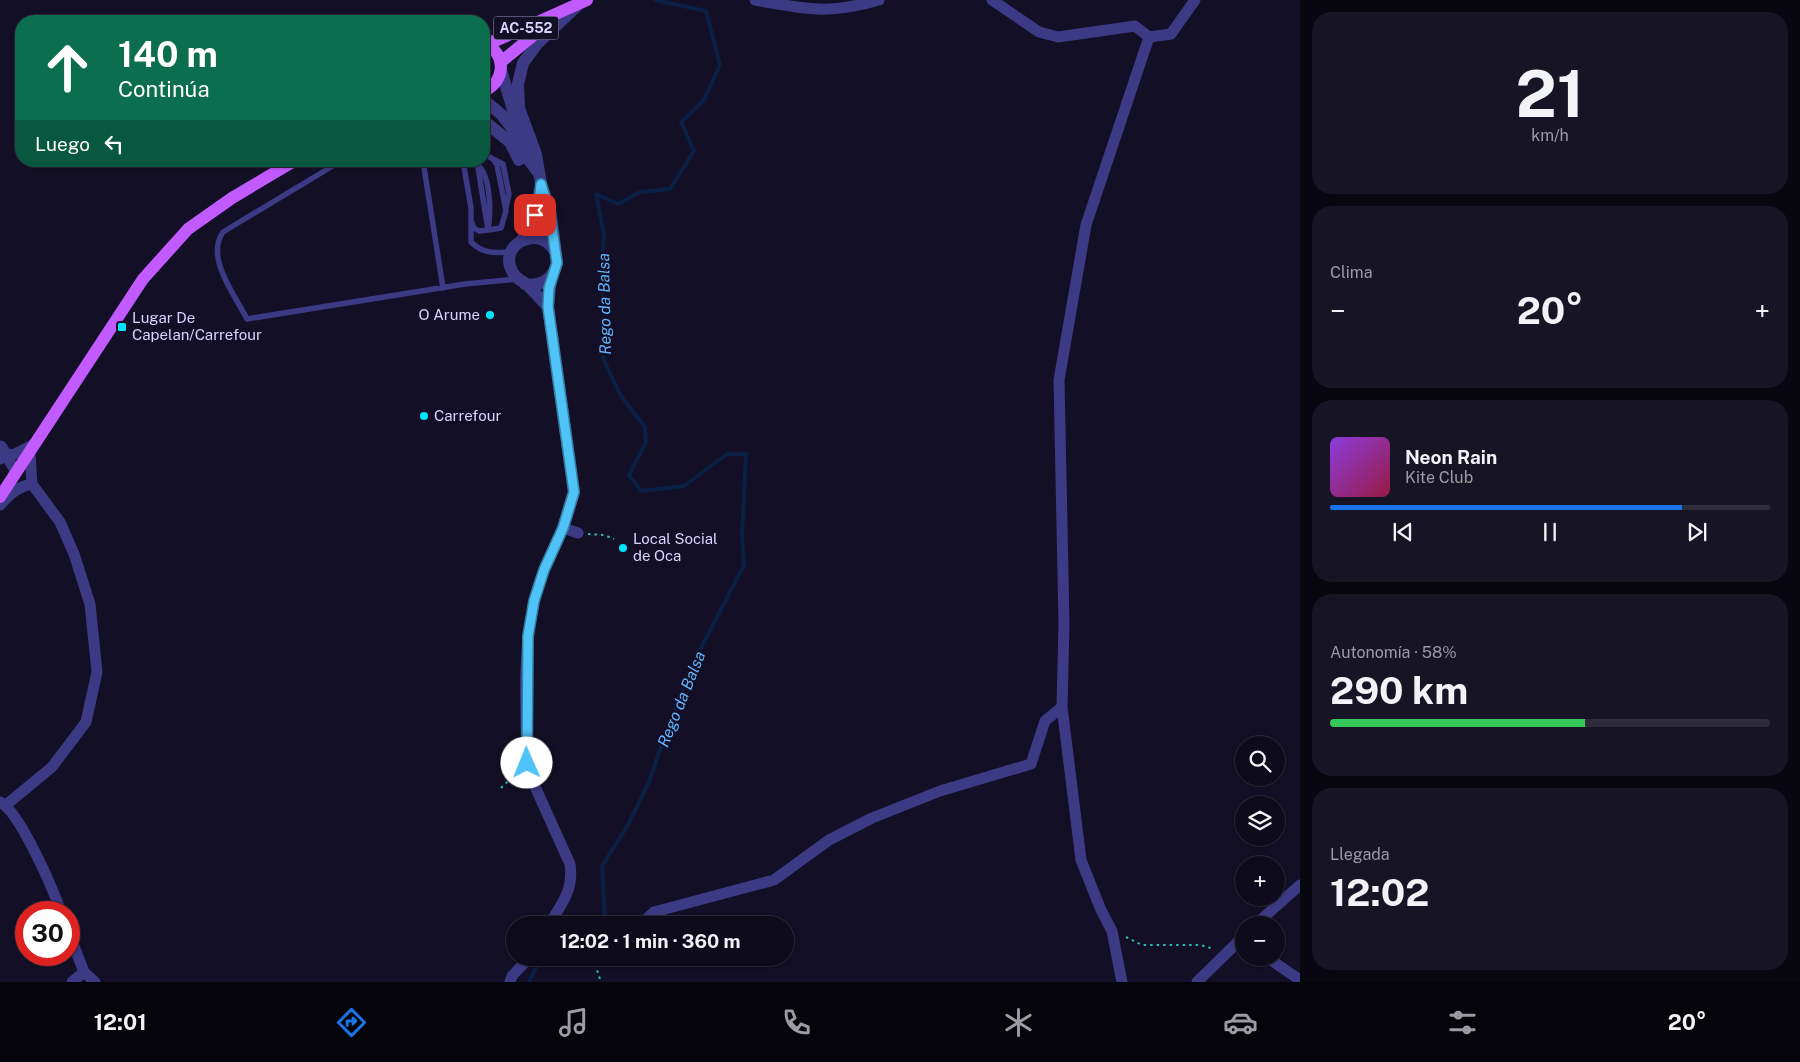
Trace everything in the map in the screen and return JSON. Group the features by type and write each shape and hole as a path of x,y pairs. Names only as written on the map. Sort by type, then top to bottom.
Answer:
{"main road":[{"name":"AC-552","path":"490,42 575,4"},
{"name":"AC-552","path":"490,87 495,84 501,66 530,37 575,4"},
{"name":"AC-552","path":"490,47 493,49 501,66"},
{"path":"0,497 6,461 31,451 143,279 188,229 232,198 284,167"}],"street":[{"path":"755,0 819,11 852,8 879,0"},
{"path":"992,0 1039,32 1058,37 1135,26 1149,37 1171,34 1195,0"},
{"path":"521,281 539,284 551,277 555,271 556,256 550,214 538,172 536,154 520,108 518,84 523,64 537,44 575,4"},
{"path":"1122,982 1112,931 1101,910 1081,860 1062,707 1064,623 1060,380 1086,224 1149,37"},
{"path":"501,66 509,105 538,172"},
{"path":"490,105 502,115 515,132 525,155 538,172"},
{"path":"490,125 510,142 523,165 538,172"},
{"path":"541,184 537,208 522,240 511,252 509,261 511,271 548,307"},
{"path":"522,240 529,237 543,239 554,249 556,256"},
{"path":"551,277 548,307 574,492 563,528 544,570 534,601 528,636 527,763 532,780 570,864 573,878 569,892 554,916"},
{"path":"0,497 0,483 8,480 6,461 15,454 31,451 32,484 60,522 74,554 90,604 97,672 86,722 52,767 3,804 17,820 57,901"},
{"path":"0,505 12,492 32,484"},
{"path":"563,528 578,533"},
{"path":"650,916 654,912 774,880 829,840 872,818 940,791 1031,764 1045,721 1062,707"},
{"path":"1265,916 1300,885"},
{"path":"1197,982 1235,945"},
{"path":"80,961 84,972 95,982"},
{"path":"510,982 512,976 521,966"},
{"path":"1280,966 1300,980"},
{"path":"72,982 84,972"}],"lane":[{"path":"471,221 474,228 479,231 501,228 506,212 496,165 490,157"},
{"path":"331,167 227,229 218,239 216,248 220,266 247,319 442,288 521,281"},
{"path":"424,167 442,288"},
{"path":"464,167 471,221 471,242 478,249 490,254 511,252"},
{"path":"478,167 488,230"}],"path":[{"path":"578,533 604,535 614,539"},
{"path":"501,788 527,763"},
{"path":"1112,931 1142,945 1200,945 1226,953"},
{"path":"596,966 601,982"}],"waterway":[{"name":"Rego da Balsa","path":"605,916 602,866 628,825 649,782 666,732 702,646 744,565 742,536 746,454 727,454 684,486 641,491 629,475 646,442 645,427 621,396 603,359 605,315 601,280 604,235 596,194 618,204 640,192 670,189 694,151 681,122 704,100 720,65 706,11 655,0"},
{"name":"Rego da Balsa","path":"529,982 537,966"}],"place":[{"name":"O Arume","path":"490,315"},
{"name":"Lugar De Capelan/Carrefour","path":"122,327"},
{"name":"Carrefour","path":"424,416"},
{"name":"Local Social de Oca","path":"623,548"}],"route":[{"path":"527,763 528,636 534,601 544,570 563,528 574,492 548,307 551,277 557,263 550,214 541,184 535,215"}]}
